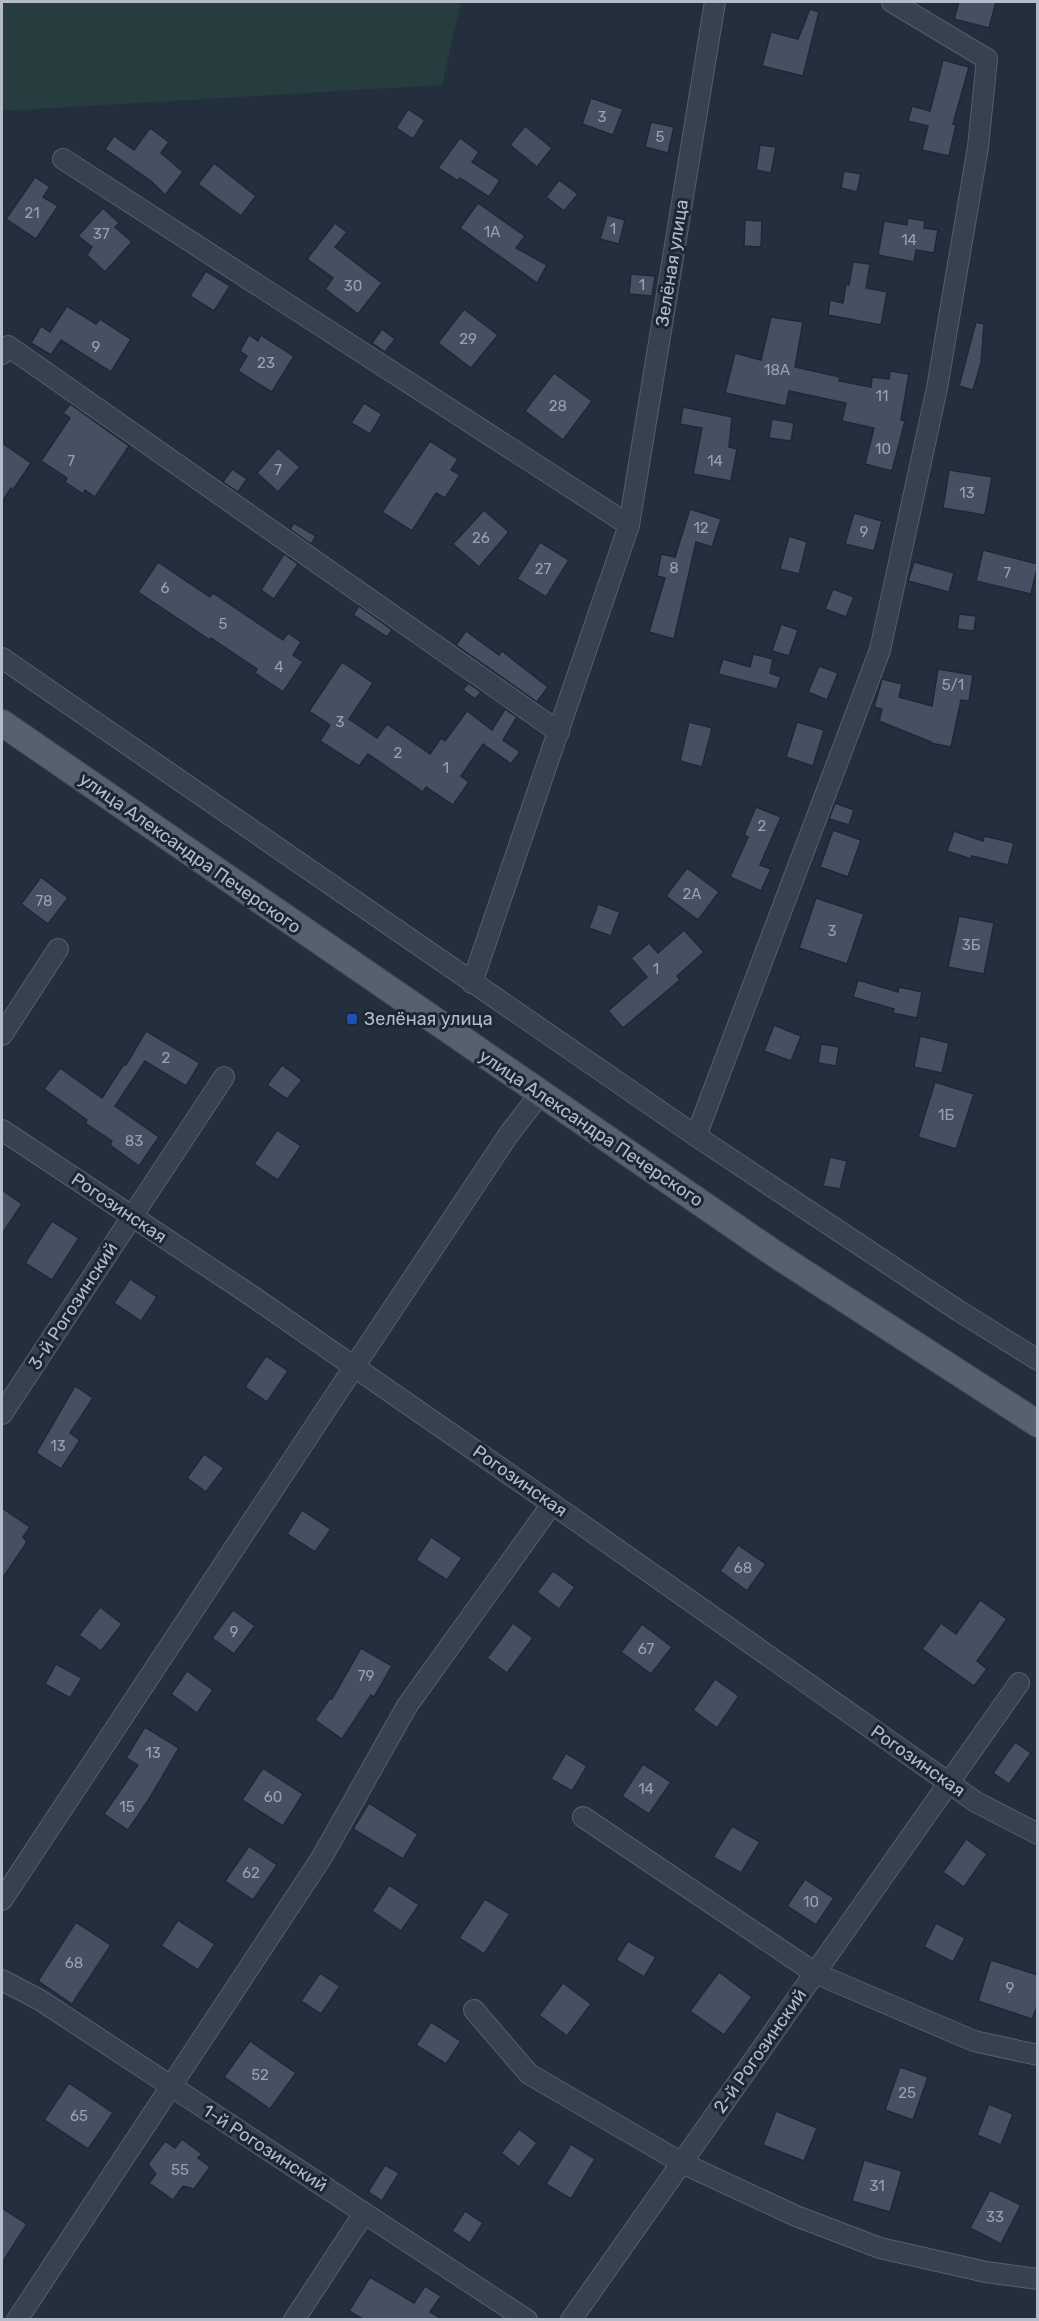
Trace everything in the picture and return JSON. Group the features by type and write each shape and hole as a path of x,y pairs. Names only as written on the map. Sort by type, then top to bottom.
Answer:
{"main road":[{"name":"улица Александра Печерского","path":"2,723 775,1254 1038,1424"}],"street":[{"name":"Зелёная улица","path":"472,982 629,525 715,2"},
{"path":"696,1136 880,650 937,388 978,147 987,59 892,2"},
{"path":"63,159 629,525"},
{"path":"2,351 8,346 559,732"},
{"path":"2,658 696,1136 959,1311 1038,1360"},
{"path":"2,1035 58,949"},
{"name":"3-й Рогозинский","path":"3,1410 224,1077"},
{"path":"2,1900 354,1366 509,1134 540,1094"},
{"name":"Рогозинская","path":"2,1130 354,1366 976,1802 1038,1834"},
{"path":"17,2319 322,1857 407,1706 552,1504"},
{"name":"2-й Рогозинский","path":"571,2319 1019,1683"},
{"path":"584,1817 815,1973 974,2041 1038,2055"},
{"name":"1-й Рогозинский","path":"2,1980 40,2000 527,2319"},
{"path":"474,2010 529,2074 682,2163 796,2216 880,2248 986,2272 1038,2279"},
{"path":"294,2319 364,2213"},
{"path":"2,2314 10,2319"}],"green space":[{"path":"2,2 461,2 442,85 2,111"}],"building":[{"path":"959,2 996,2 989,28 954,19"},
{"path":"810,9 819,12 803,76 762,66 771,32 798,39"},
{"path":"943,60 969,67 953,124 956,125 949,156 922,150 928,126 908,121 912,106 930,111"},
{"path":"591,98 623,109 613,135 582,124"},
{"path":"408,109 425,120 413,139 396,128"},
{"path":"651,122 674,127 668,153 645,147"},
{"path":"525,126 552,148 537,167 510,145"},
{"path":"150,128 169,142 161,153 183,172 165,195 151,181 105,149 114,136 134,150"},
{"path":"460,138 479,152 472,162 500,180 489,197 460,178 458,181 438,168"},
{"path":"760,145 776,147 771,173 756,170"},
{"path":"214,163 256,196 241,216 198,184"},
{"path":"844,171 861,174 857,192 841,188"},
{"path":"35,177 50,187 43,197 58,206 36,239 6,219"},
{"path":"559,180 578,194 564,211 546,197"},
{"path":"478,203 525,236 516,248 547,265 537,283 460,228"},
{"path":"103,208 119,223 115,227 132,242 105,272 87,255 92,247 78,236"},
{"path":"607,215 625,220 619,244 600,239"},
{"path":"908,218 925,221 924,228 938,230 934,253 916,250 914,262 878,255 884,221 907,225"},
{"path":"745,220 762,221 761,247 744,246"},
{"path":"335,223 347,232 335,247 382,283 358,314 325,289 333,278 307,259"},
{"path":"853,262 870,264 866,288 887,292 881,325 828,315 830,300 843,303"},
{"path":"206,271 230,286 214,311 190,296"},
{"path":"631,274 655,276 652,296 629,294"},
{"path":"67,306 96,324 100,319 131,339 111,372 61,340 51,355 31,343 41,326 50,332"},
{"path":"464,309 498,335 471,368 438,343"},
{"path":"771,317 803,322 795,367 840,377 839,381 871,387 872,377 889,379 890,371 909,374 901,420 905,421 892,471 865,464 874,428 842,421 846,403 789,391 786,406 725,393 735,353 761,360"},
{"path":"976,322 984,324 981,363 973,390 959,386"},
{"path":"382,329 395,339 385,352 372,343"},
{"path":"249,335 258,341 261,335 294,356 272,392 238,371 247,356 240,351"},
{"path":"554,373 592,401 563,440 525,411"},
{"path":"364,403 382,414 370,434 351,423"},
{"path":"70,404 129,446 95,497 85,490 83,494 65,482 67,478 41,461 70,418 63,413"},
{"path":"683,407 732,417 729,447 737,449 731,481 693,474 702,428 680,424"},
{"path":"772,419 794,423 791,441 769,438"},
{"path":"430,441 458,459 451,470 460,475 445,498 436,493 412,531 382,512"},
{"path":"2,443 31,463 2,502"},
{"path":"278,448 300,467 278,492 257,473"},
{"path":"232,469 247,479 238,492 223,482"},
{"path":"949,470 992,477 985,515 943,508"},
{"path":"690,509 721,519 712,547 696,542 674,639 649,632 665,578 657,576 661,554 675,557"},
{"path":"484,510 509,532 479,567 453,544"},
{"path":"854,513 882,521 874,551 845,544"},
{"path":"294,523 316,536 311,544 290,529"},
{"path":"789,536 807,542 799,574 780,569"},
{"path":"540,542 569,560 546,597 517,579"},
{"path":"983,550 1038,564 1031,594 976,581"},
{"path":"284,554 298,564 274,599 261,590"},
{"path":"158,562 210,597 213,593 283,640 288,633 301,642 293,655 303,662 283,692 255,673 257,669 138,592"},
{"path":"914,562 954,573 949,592 908,581"},
{"path":"833,589 854,597 846,617 825,609"},
{"path":"359,606 392,630 387,637 353,615"},
{"path":"959,614 976,616 974,631 957,629"},
{"path":"781,624 798,630 789,656 772,651"},
{"path":"466,631 499,655 502,651 548,687 537,702 456,645"},
{"path":"753,654 773,659 770,673 781,677 777,689 718,674 723,659 750,667"},
{"path":"342,662 373,683 349,719 377,738 387,724 430,754 441,738 445,741 467,711 492,730 505,709 517,717 503,740 520,752 511,764 483,744 461,776 469,782 453,805 426,787 423,792 368,754 359,766 320,741 330,725 309,711"},
{"path":"819,666 838,673 827,700 808,692"},
{"path":"938,669 973,675 969,701 961,700 951,747 930,743 879,721 882,709 874,707 882,679 902,684 899,697 932,706"},
{"path":"468,683 481,692 475,699 463,690"},
{"path":"689,722 712,728 702,767 680,761"},
{"path":"797,722 824,730 813,766 786,757"},
{"path":"835,803 854,810 849,825 829,819"},
{"path":"756,807 781,817 760,865 771,869 761,891 730,877 748,837 744,835"},
{"path":"833,830 861,840 848,877 820,867"},
{"path":"954,831 983,841 984,836 1014,843 1008,865 972,856 971,859 947,851"},
{"path":"687,868 719,892 698,920 666,896"},
{"path":"41,877 68,898 48,924 21,904"},
{"path":"816,898 864,914 847,964 799,948"},
{"path":"598,904 620,912 611,936 589,928"},
{"path":"959,916 994,923 984,974 948,967"},
{"path":"684,930 704,952 677,976 680,980 623,1028 608,1011 647,977 631,958 649,943 658,953"},
{"path":"858,980 898,992 899,987 922,992 917,1018 893,1013 894,1009 853,997"},
{"path":"774,1025 801,1036 791,1061 764,1051"},
{"path":"146,1031 200,1063 186,1086 145,1061 115,1106 159,1137 139,1166 110,1145 112,1141 85,1123 87,1120 44,1089 60,1068 102,1098 124,1064 126,1065"},
{"path":"920,1036 949,1043 942,1073 914,1067"},
{"path":"821,1044 839,1047 836,1066 818,1063"},
{"path":"282,1065 302,1080 287,1099 267,1085"},
{"path":"935,1082 974,1094 956,1149 918,1137"},
{"path":"277,1130 301,1146 278,1180 254,1164"},
{"path":"830,1157 847,1161 840,1189 823,1186"},
{"path":"2,1190 22,1204 2,1234"},
{"path":"52,1221 79,1238 52,1280 25,1263"},
{"path":"130,1279 157,1297 141,1321 114,1303"},
{"path":"266,1356 288,1371 267,1402 245,1387"},
{"path":"75,1386 93,1398 70,1433 80,1440 61,1469 36,1453"},
{"path":"204,1454 224,1468 206,1492 187,1478"},
{"path":"2,1508 30,1527 23,1537 27,1542 2,1579"},
{"path":"302,1510 331,1529 315,1552 287,1534"},
{"path":"431,1537 462,1558 447,1580 416,1560"},
{"path":"738,1545 766,1564 747,1591 720,1571"},
{"path":"553,1571 575,1587 559,1609 537,1592"},
{"path":"980,1600 1007,1619 977,1661 987,1669 974,1686 922,1649 941,1623 956,1634"},
{"path":"100,1607 122,1624 101,1651 79,1635"},
{"path":"233,1610 255,1626 234,1654 212,1638"},
{"path":"513,1623 533,1638 507,1673 487,1658"},
{"path":"642,1624 672,1647 651,1674 621,1652"},
{"path":"361,1648 392,1666 374,1697 371,1695 342,1739 315,1720 330,1698 332,1699"},
{"path":"56,1664 82,1678 70,1698 45,1684"},
{"path":"187,1671 213,1690 197,1713 171,1694"},
{"path":"715,1679 739,1696 717,1728 693,1710"},
{"path":"145,1727 179,1748 128,1830 104,1814 138,1765 126,1758"},
{"path":"1015,1742 1031,1753 1009,1784 993,1773"},
{"path":"566,1753 587,1766 572,1791 551,1779"},
{"path":"643,1764 671,1782 649,1814 622,1796"},
{"path":"263,1768 303,1794 283,1826 242,1800"},
{"path":"369,1803 418,1834 403,1859 353,1829"},
{"path":"732,1826 760,1842 741,1873 713,1857"},
{"path":"966,1839 987,1854 964,1887 943,1872"},
{"path":"249,1846 277,1865 253,1900 225,1881"},
{"path":"805,1879 834,1898 816,1925 787,1906"},
{"path":"389,1885 419,1905 401,1931 372,1911"},
{"path":"485,1899 510,1914 484,1954 459,1938"},
{"path":"178,1920 215,1944 198,1970 161,1946"},
{"path":"76,1922 111,1945 72,2004 38,1981"},
{"path":"936,1923 965,1938 953,1962 924,1947"},
{"path":"628,1941 656,1957 644,1977 616,1960"},
{"path":"991,1960 1038,1975 1038,2004 1032,2019 978,2001"},
{"path":"719,1972 752,1997 724,2035 690,2011"},
{"path":"320,1973 340,1986 321,2014 301,2001"},
{"path":"563,1983 591,2004 567,2036 539,2015"},
{"path":"431,2022 461,2041 446,2064 416,2045"},
{"path":"250,2041 296,2073 270,2109 224,2077"},
{"path":"900,2067 928,2077 913,2120 885,2110"},
{"path":"69,2083 113,2113 88,2149 44,2120"},
{"path":"989,2104 1013,2114 1001,2145 977,2135"},
{"path":"776,2111 817,2128 804,2161 763,2145"},
{"path":"519,2129 537,2143 519,2167 501,2153"},
{"path":"182,2139 202,2154 198,2158 210,2167 194,2189 183,2186 173,2200 149,2183 156,2174 148,2164 165,2141 175,2148"},
{"path":"571,2144 595,2159 571,2199 546,2184"},
{"path":"864,2160 902,2171 890,2212 852,2201"},
{"path":"385,2165 399,2173 382,2201 368,2192"},
{"path":"990,2190 1021,2205 1001,2244 970,2228"},
{"path":"2,2208 27,2224 2,2263"},
{"path":"465,2211 483,2223 470,2243 452,2231"},
{"path":"370,2277 414,2303 425,2286 441,2296 430,2312 442,2319 363,2319 349,2311"}],"place":[{"name":"Зелёная улица","path":"352,1019"}]}
